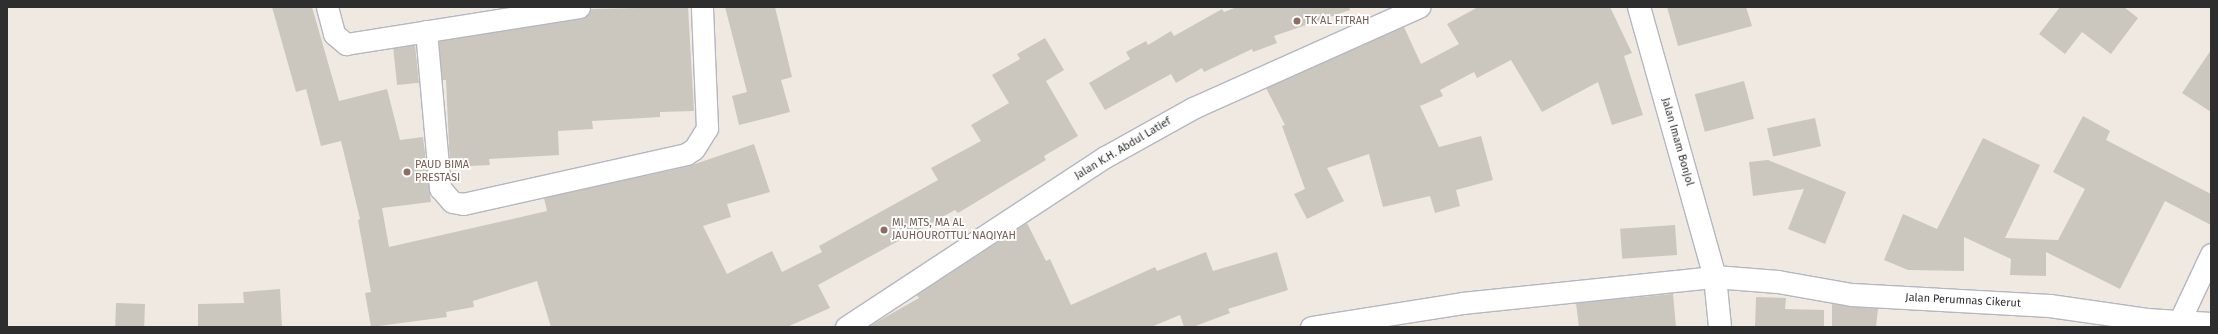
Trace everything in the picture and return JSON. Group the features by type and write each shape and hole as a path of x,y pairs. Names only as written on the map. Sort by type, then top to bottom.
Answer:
{"street":[{"path":"327,7 334,34 346,44 579,7"},
{"path":"426,31 440,188 452,202 463,204 686,154 694,149 706,128 702,7"},
{"name":"Jalan K.H. Abdul Latief","path":"846,327 1105,157 1186,111 1419,7"},
{"name":"Jalan Imam Bonjol","path":"1639,7 1714,277 1720,327"},
{"path":"2179,322 2211,254"},
{"path":"1311,327 1462,303 1714,277"},
{"name":"Jalan Perumnas Cikerut","path":"1714,277 1778,282 1852,295 2050,306 2147,324 2179,322 2211,324"}],"building":[{"path":"272,7 312,7 339,101 387,89 400,140 423,137 431,202 382,208 389,247 547,211 544,198 689,166 754,144 770,192 727,204 731,217 703,226 727,274 772,251 782,272 822,252 819,246 938,180 931,168 981,141 971,125 1009,103 992,75 1020,59 1017,54 1045,38 1064,70 1046,81 1078,136 1044,156 1046,160 958,213 955,210 818,285 830,308 787,327 551,327 537,281 473,301 474,307 446,312 447,317 371,327 365,293 371,292 358,220 360,219 341,141 321,146 306,89 296,92"},
{"path":"688,7 694,111 660,112 660,117 592,121 593,129 558,131 559,155 489,159 490,165 450,167 446,80 442,80 439,41 581,19 591,9"},
{"path":"725,7 775,7 792,77 781,80 790,112 739,125 732,96 747,92"},
{"path":"1237,7 1349,7 1350,10 1274,36 1277,43 1253,52 1252,49 1204,72 1202,68 1176,83 1171,74 1105,110 1089,83 1130,59 1126,52 1146,41 1148,45 1171,31 1174,36 1222,9 1224,12"},
{"path":"1478,7 1610,7 1632,53 1624,56 1643,115 1612,125 1598,82 1542,112 1511,60 1477,78 1474,72 1440,90 1443,96 1420,106 1439,147 1481,136 1493,180 1456,190 1460,206 1435,213 1430,196 1383,207 1369,154 1327,168 1344,201 1307,219 1294,194 1305,189 1282,126 1285,125 1266,88 1404,27 1421,64 1459,44 1447,24"},
{"path":"1667,7 1746,7 1752,26 1678,46"},
{"path":"2060,7 2124,7 2138,18 2111,54 2082,32 2065,54 2039,34"},
{"path":"415,45 419,83 397,85 393,47"},
{"path":"2211,50 2211,112 2182,93"},
{"path":"1744,81 1754,119 1705,132 1695,94"},
{"path":"2083,116 2110,131 2106,140 2211,194 2211,225 2165,201 2120,289 2046,252 2046,276 2010,275 2011,259 1964,237 1964,271 1908,270 1884,260 1903,214 1937,229 1983,138 2040,165 2005,238 2058,240 2085,189 2053,172"},
{"path":"1815,118 1821,146 1773,157 1767,128"},
{"path":"1768,160 1846,192 1825,244 1788,229 1804,189 1753,196 1749,162"},
{"path":"1027,223 1046,261 1050,259 1071,305 1155,267 1157,271 1206,252 1213,271 1277,252 1288,290 1228,309 1230,313 1193,327 1184,327 1180,315 1151,327 868,327 919,298 917,295"},
{"path":"1675,225 1677,255 1622,259 1620,229"},
{"path":"280,289 282,327 198,327 198,304 244,303 243,292"},
{"path":"1673,294 1676,327 1579,327 1576,303"},
{"path":"1756,297 1786,298 1785,309 1824,310 1824,327 1755,327"},
{"path":"116,303 145,304 144,327 115,327"},
{"path":"1832,304 1878,309 1876,327 1832,327"}],"place":[{"name":"TK AL FITRAH","path":"1297,21"},
{"name":"PAUD BIMA PRESTASI","path":"407,172"},
{"name":"MI, MTS, MA AL JAUHOUROTTUL NAQIYAH","path":"884,230"}]}
